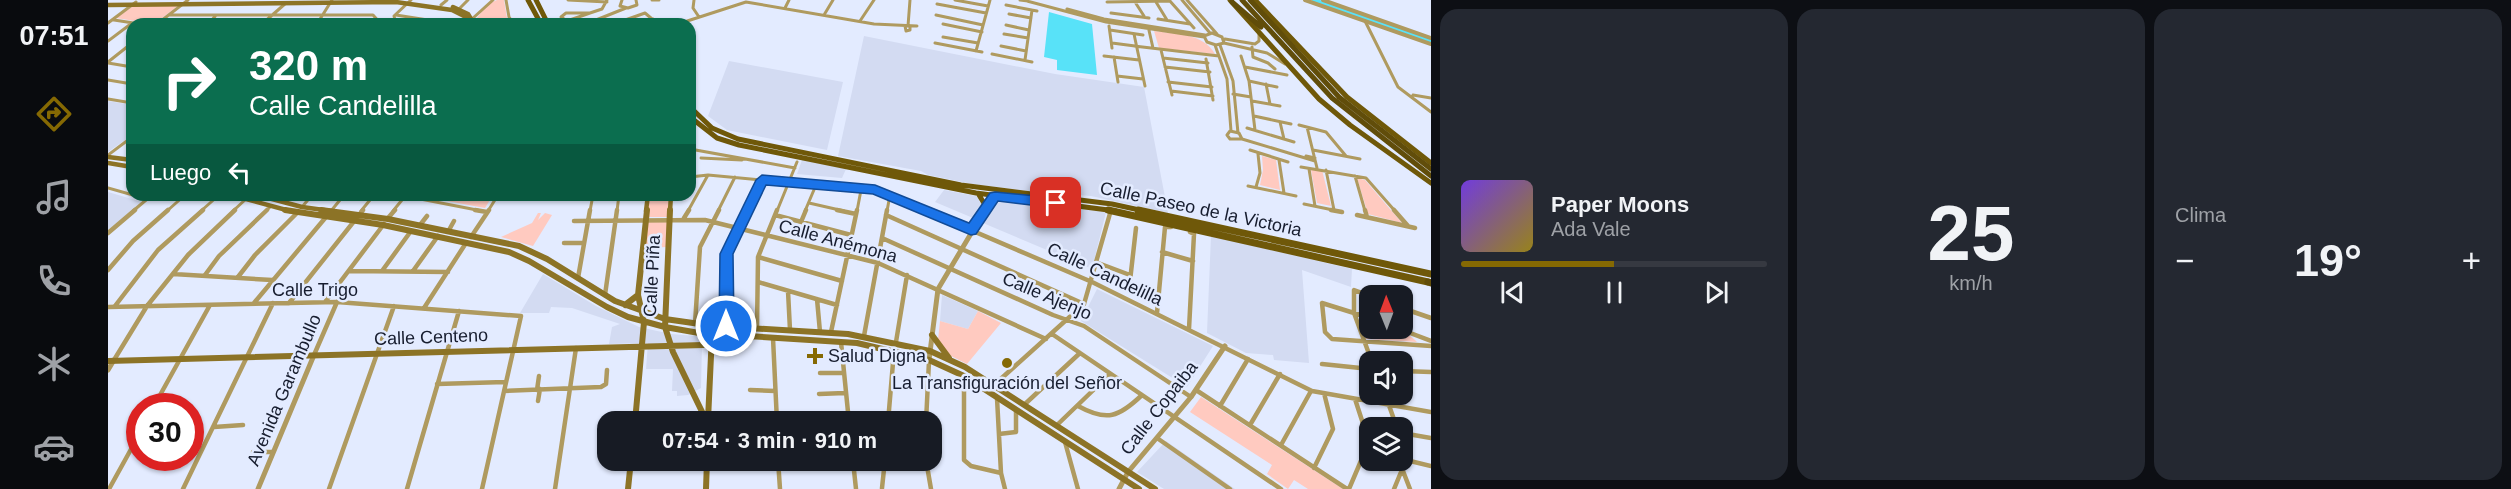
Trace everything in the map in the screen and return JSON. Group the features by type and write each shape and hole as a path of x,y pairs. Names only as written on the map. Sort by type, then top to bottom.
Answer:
{"highway":[{"path":"1242,0 1341,107 1431,176"},
{"path":"1250,0 1327,86 1349,106 1431,169"},
{"path":"1231,1 1275,38"},
{"path":"1267,14 1292,47"}],"main road":[{"path":"186,2 210,0 408,1 459,9 468,18"},
{"path":"108,4 255,0 286,3 344,0"},
{"path":"528,0 538,18"},
{"path":"536,0 545,18"},
{"path":"1255,0 1347,97 1431,163"},
{"path":"408,1 452,10 467,18"},
{"path":"1231,1 1286,65 1319,99 1340,117 1431,183"},
{"name":"Calle Paseo de la Victoria","path":"696,113 712,128 726,136 996,194 1111,210 1430,284"},
{"name":"Calle Paseo de la Victoria","path":"696,123 727,142 891,176 976,193 1112,204 1428,274"},
{"path":"108,156 126,159"},
{"path":"814,160 842,161"},
{"path":"108,163 126,166"},
{"path":"891,176 917,180 923,177"},
{"path":"976,193 983,199 987,208"},
{"path":"253,201 297,213 412,230 508,252 529,261 607,307 644,322 714,326"},
{"path":"280,201 303,207 360,214 449,230 519,246 547,259 605,296 665,323 712,334 840,341 929,360 964,376 1138,489"},
{"name":"Calle Piña","path":"636,411 644,322 644,313 638,295 648,201"},
{"name":"Calle Piña","path":"671,201 665,323 669,345 703,411"},
{"path":"625,305 638,295"},
{"path":"607,307 625,312 633,309"},
{"path":"665,323 864,336 930,351 950,360 1025,404 1155,489"},
{"path":"752,337 757,328"},
{"path":"708,411 712,334"},
{"path":"932,335 950,360"},
{"name":"Calle Centeno","path":"111,360 744,344 752,337"},
{"path":"696,395 710,390"},
{"path":"628,489 630,471"},
{"path":"706,471 706,489"}],"street":[{"path":"441,5 447,0"},
{"path":"459,9 468,0"},
{"path":"476,18 493,0"},
{"path":"506,0 510,18"},
{"path":"568,0 607,1 604,9 576,18"},
{"path":"622,0 620,5 628,8 637,16"},
{"path":"602,18 635,6 638,3 636,0"},
{"path":"652,0 659,0"},
{"path":"694,0 693,8 699,16"},
{"path":"780,7 784,0"},
{"path":"785,8 789,0"},
{"path":"824,15 833,0"},
{"path":"860,22 868,14 874,0"},
{"path":"908,26 910,0"},
{"path":"942,5 949,0"},
{"path":"955,0 988,6"},
{"path":"976,51 990,0"},
{"path":"1107,2 1169,0 1194,28"},
{"path":"1182,0 1210,33"},
{"path":"1188,0 1223,42 1234,93 1238,133 1242,138"},
{"path":"1305,0 1431,44"},
{"path":"1323,0 1431,38"},
{"path":"320,18 331,1"},
{"path":"394,18 408,1"},
{"path":"694,18 737,1 860,22 917,26"},
{"path":"1018,7 1024,1"},
{"path":"1023,8 1024,1"},
{"path":"1024,1 1092,19 1204,36 1215,45 1229,92 1231,131 1227,134 1230,139 1242,138 1315,159"},
{"path":"1155,1 1167,20"},
{"path":"165,18 186,2"},
{"path":"1113,2 1120,14"},
{"path":"1135,2 1144,17"},
{"path":"108,23 134,3"},
{"path":"269,18 286,3"},
{"path":"937,4 986,13"},
{"path":"1006,5 1034,10 1025,60"},
{"path":"635,6 651,18"},
{"path":"1011,6 1009,15 1031,18"},
{"path":"562,18 566,12 592,13"},
{"path":"1111,13 1149,18"},
{"path":"631,18 644,14"},
{"path":"169,15 374,15 376,18"},
{"path":"396,15 415,18"},
{"path":"982,32 943,25 938,16 983,25"},
{"path":"1158,19 1191,24"},
{"path":"112,20 126,22"},
{"path":"1365,21 1398,87 1431,112"},
{"path":"1028,38 1004,35 1006,24 1029,30"},
{"path":"1148,26 1154,48"},
{"path":"108,41 126,28"},
{"path":"1143,35 1109,28 1112,46 1136,46 1219,56"},
{"path":"1204,36 1210,33 1217,34"},
{"path":"1215,45 1223,42 1252,45 1259,41 1259,33"},
{"path":"1134,34 1145,86"},
{"path":"941,44 943,35 978,43"},
{"path":"1223,42 1272,55 1286,65"},
{"path":"935,43 982,52"},
{"path":"998,55 1001,45 1026,51"},
{"path":"1252,45 1253,57 1268,63 1275,69"},
{"path":"108,62 126,48"},
{"path":"1162,50 1171,93 1213,98 1207,61 1165,58"},
{"path":"992,54 1032,62"},
{"path":"1104,56 1139,60"},
{"path":"1241,56 1249,81 1255,130"},
{"path":"1114,57 1118,82"},
{"path":"108,62 126,65"},
{"path":"1165,67 1210,72"},
{"path":"1245,67 1287,75"},
{"path":"1117,76 1143,79"},
{"path":"108,80 126,83"},
{"path":"1249,81 1277,87"},
{"path":"1168,82 1212,87"},
{"path":"1266,84 1270,104"},
{"path":"1229,92 1280,106"},
{"path":"1413,95 1430,99"},
{"path":"108,99 126,102"},
{"path":"1254,116 1291,124"},
{"path":"1280,122 1284,139"},
{"path":"1299,125 1326,132 1346,156"},
{"path":"1307,127 1317,168"},
{"path":"1247,128 1294,142"},
{"path":"1231,131 1238,133"},
{"path":"108,156 126,142"},
{"path":"1268,157 1269,146"},
{"path":"696,150 795,168"},
{"path":"1250,150 1288,162"},
{"path":"1313,150 1360,159"},
{"path":"701,151 701,160 748,159"},
{"path":"1256,188 1260,173 1258,154"},
{"path":"1279,160 1284,193"},
{"path":"757,328 758,257 797,162"},
{"path":"1301,166 1368,180 1408,226"},
{"path":"1309,169 1316,206"},
{"path":"1326,170 1334,210"},
{"path":"696,196 708,175"},
{"name":"Calle Candelilla","path":"696,176 708,175 861,190 875,189 1092,282 1312,391 1359,400"},
{"path":"1355,176 1366,217"},
{"path":"694,324 699,252 735,177"},
{"path":"726,326 727,254 762,180"},
{"path":"801,222 816,185"},
{"path":"1248,186 1296,196"},
{"path":"108,188 126,194"},
{"path":"831,333 861,190"},
{"path":"927,411 929,360 938,289 971,230 996,194"},
{"path":"864,336 890,195"},
{"path":"108,233 146,201"},
{"path":"108,270 133,241 178,201"},
{"path":"114,307 158,250 212,201"},
{"path":"108,370 111,360 147,306 199,244 244,201"},
{"path":"303,207 308,201"},
{"path":"331,211 339,201"},
{"path":"289,303 370,201"},
{"name":"Avenida Garambullo","path":"325,302 402,201"},
{"path":"431,201 487,212"},
{"path":"424,308 494,201"},
{"path":"578,279 592,201"},
{"path":"605,296 618,201"},
{"path":"684,218 693,201"},
{"path":"809,203 856,214"},
{"path":"1304,204 1342,212"},
{"path":"204,276 219,256 271,206"},
{"path":"994,385 1084,304 1098,262 1111,210"},
{"path":"238,278 255,255 297,213"},
{"path":"776,215 851,235"},
{"path":"886,215 1084,304"},
{"path":"1357,215 1415,228"},
{"path":"420,225 427,216"},
{"path":"253,303 326,217"},
{"name":"Calle Anémona","path":"574,221 684,218 738,228 878,263 1046,339"},
{"path":"449,230 454,221"},
{"path":"1156,313 1165,227 1194,234 1190,329"},
{"path":"1130,281 1136,228"},
{"path":"381,271 412,230"},
{"path":"413,272 439,236"},
{"name":"Calle Ajenjo","path":"882,238 1084,326 1106,338 1191,397"},
{"path":"564,243 583,243"},
{"path":"1162,252 1193,261"},
{"path":"758,257 842,281"},
{"path":"1098,262 1130,275"},
{"path":"348,271 448,272"},
{"path":"173,274 273,280"},
{"path":"1428,274 1430,284"},
{"path":"896,342 907,275"},
{"path":"758,282 837,305"},
{"path":"1359,292 1354,290 1354,313 1367,351"},
{"path":"788,291 790,330"},
{"path":"817,299 820,332"},
{"name":"Calle Trigo","path":"108,307 337,302 521,316 513,350"},
{"name":"Avenida Garambullo","path":"258,489 337,302"},
{"path":"183,489 273,303"},
{"path":"1359,315 1327,303 1322,305 1325,332 1332,339 1363,343 1431,346"},
{"path":"161,393 210,304"},
{"path":"329,489 394,306"},
{"path":"407,489 459,311"},
{"path":"1413,312 1431,318"},
{"path":"1052,334 1281,489"},
{"path":"1413,334 1431,341"},
{"path":"1416,335 1420,345"},
{"path":"773,338 777,411"},
{"path":"840,341 847,411"},
{"name":"Calle Copaiba","path":"1119,489 1128,472 1191,397 1225,346"},
{"path":"555,489 576,348"},
{"path":"482,489 513,350"},
{"path":"889,411 894,351"},
{"path":"1025,404 1080,353"},
{"path":"1220,406 1248,359"},
{"path":"1322,364 1359,368"},
{"path":"504,391 604,387 607,370"},
{"path":"1413,371 1431,372"},
{"path":"820,373 843,374"},
{"path":"1058,425 1110,374"},
{"path":"1249,425 1280,374"},
{"path":"538,401 539,376"},
{"path":"964,376 963,456 967,464 1001,473"},
{"path":"437,384 505,382"},
{"path":"750,390 776,391"},
{"path":"1196,390 1348,489 1369,442 1355,399"},
{"path":"1281,445 1312,391"},
{"path":"819,394 845,393"},
{"path":"1314,468 1333,429 1324,393"},
{"path":"1077,406 1098,416 1118,415 1126,412 1142,395"},
{"path":"997,397 1001,473 1005,489"},
{"name":"Calle Candelilla","path":"1394,405 1431,412"},
{"path":"999,434 1016,432 1016,410"},
{"path":"213,427 243,425"},
{"path":"1413,435 1431,438"},
{"path":"1157,438 1230,489"},
{"path":"1065,441 1078,489"},
{"path":"253,452 274,452"},
{"path":"109,489 126,458"},
{"path":"1413,462 1431,466"},
{"path":"779,471 780,489"},
{"path":"854,471 856,489"},
{"path":"882,488 884,471"},
{"path":"928,471 931,489"},
{"path":"1394,489 1403,471"},
{"path":"1403,471 1410,489"}],"shaded area":[{"path":"504,0 507,18 477,18 488,4"},
{"path":"179,5 162,18 116,18 133,6"},
{"path":"1154,31 1196,38 1210,47 1215,54 1159,48"},
{"path":"864,36 1055,74 1144,87 1168,213 1091,196 972,184 928,175 921,171 838,156"},
{"path":"729,61 843,82 827,150 727,130 708,116"},
{"path":"108,101 126,104 126,139 108,152"},
{"path":"1262,156 1276,160 1280,190 1260,185 1263,170"},
{"path":"802,160 846,169 842,178 797,174"},
{"path":"1311,170 1322,170 1331,206 1317,203"},
{"path":"1357,178 1365,180 1402,223 1368,214"},
{"path":"944,190 976,196 982,203 973,218 935,202"},
{"path":"108,192 126,197 126,201 142,202 108,230"},
{"path":"447,201 489,201 485,208"},
{"path":"649,201 669,201 668,217 647,217"},
{"path":"1005,201 1106,212 1092,269 983,223 993,204"},
{"path":"538,213 541,213 538,220 545,213 552,215 533,246 501,237 532,223"},
{"path":"669,221 667,247 645,248 647,222"},
{"path":"1211,236 1352,269 1351,287 1302,270 1309,363 1274,360 1273,355 1246,353 1207,333"},
{"path":"543,274 596,306 639,327 671,334 733,339 733,341 702,342 701,388 688,395 677,396 677,391 672,391 673,369 646,369 648,343 609,344 612,327 620,324 572,308 551,307 549,313 520,313"},
{"path":"1097,289 1213,346 1187,387 1081,321"},
{"path":"942,295 978,311 968,329 940,321"},
{"path":"978,311 1001,323 967,364 951,356 938,340 940,321 968,329"},
{"path":"1366,339 1413,339 1417,342"},
{"path":"1201,397 1343,489 1308,489 1294,480 1288,489 1267,474 1272,465 1190,412"},
{"path":"1166,441 1235,489 1164,489 1137,472"}],"water":[{"path":"1049,12 1092,24 1097,75 1057,70 1057,60 1044,57"}],"waterway":[{"path":"1314,0 1431,41"}],"place":[{"name":"Salud Digna","path":"815,356"},
{"name":"La Transfiguración del Señor","path":"1007,363"}],"route":[{"path":"726,326 728,249 762,180 861,190 875,189 971,230 995,196 1056,203"}]}
